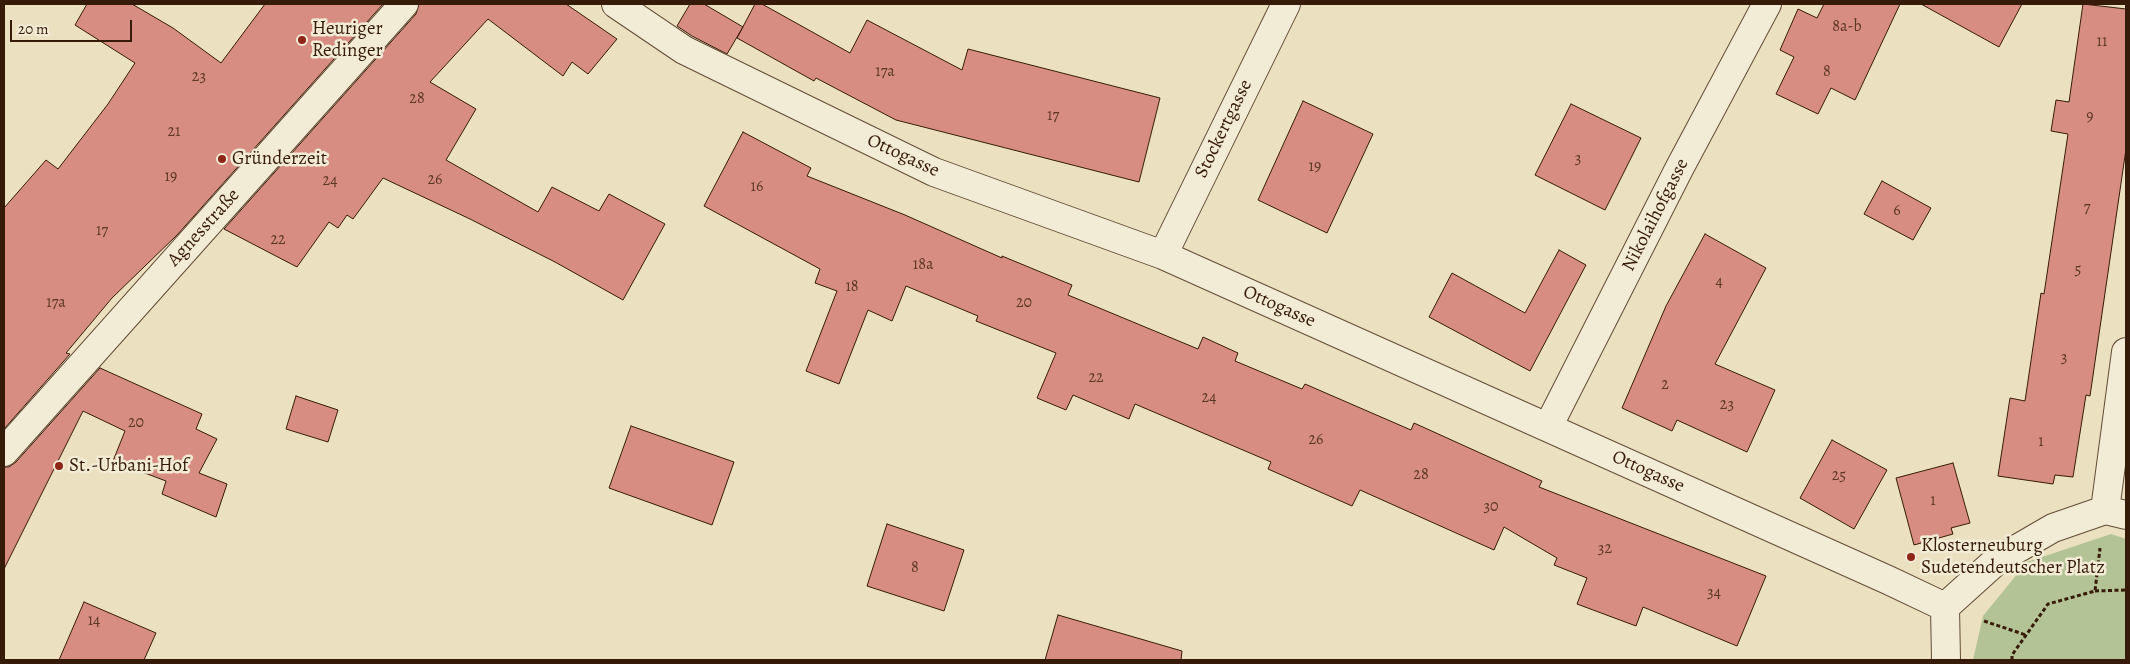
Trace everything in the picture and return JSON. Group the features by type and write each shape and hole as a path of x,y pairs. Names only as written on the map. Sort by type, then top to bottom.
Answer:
{"street":[{"name":"Agnesstraße","path":"4,452 404,4"},
{"name":"Ottogasse","path":"616,4 684,50 934,172 1163,255 1945,607"},
{"name":"Stockertgasse","path":"1163,255 1286,4"},
{"name":"Nikolaihofgasse","path":"1548,428 1679,169 1767,4"},
{"path":"1946,660 1945,607 1996,561 2053,528 2115,512 2126,352"}],"path":[{"path":"2095,591 2115,512"},
{"path":"2012,660 2012,655 2048,604 2095,591 2126,590"}],"green space":[{"path":"2111,534 2126,539 2126,660 1973,660 1983,616 2027,562"}],"building":[{"path":"87,4 132,4 173,28 221,63 265,4 383,4 177,235 112,298 66,353 70,354 4,429 4,208 46,160 58,169 108,104 135,63 75,25"},
{"path":"419,4 566,4 617,39 588,74 572,62 563,76 488,19 430,82 476,109 446,160 538,212 552,187 599,211 609,194 665,224 623,300 555,262 383,178 353,219 347,215 338,228 329,222 297,267 224,229 416,14"},
{"path":"690,4 704,4 743,27 727,54 677,26"},
{"path":"755,4 762,4 850,53 867,20 962,70 968,49 1160,98 1139,182 896,120 816,78 814,81 737,38"},
{"path":"1824,4 1900,4 1855,100 1831,88 1818,114 1776,94 1794,57 1780,50 1798,9 1817,18"},
{"path":"1921,4 2022,4 1999,47"},
{"path":"2083,4 2126,9 2126,149 2090,396 2086,395 2073,477 2055,475 2053,484 1998,476 2010,398 2025,401 2041,293 2044,294 2068,134 2051,131 2056,100 2069,102"},
{"path":"1303,101 1373,134 1327,233 1258,200"},
{"path":"1571,104 1641,138 1605,210 1535,175"},
{"path":"743,132 811,168 807,176 905,215 1002,258 1002,256 1072,285 1068,295 1198,349 1203,337 1238,353 1235,361 1302,389 1305,384 1411,430 1414,423 1542,481 1539,487 1766,576 1737,646 1643,607 1636,626 1577,604 1587,578 1554,565 1557,558 1504,527 1494,550 1360,490 1352,506 1268,469 1271,462 1135,404 1129,419 1073,395 1066,410 1037,398 1056,353 976,321 978,316 906,286 892,321 868,310 839,384 806,371 837,291 815,283 820,269 704,206"},
{"path":"1882,181 1931,208 1913,240 1864,214"},
{"path":"1705,234 1766,268 1715,364 1775,390 1747,452 1677,420 1672,431 1622,408 1666,306"},
{"path":"1559,250 1586,265 1530,371 1429,317 1452,273 1525,313"},
{"path":"100,368 202,414 196,429 217,439 199,473 227,484 216,517 162,494 166,481 113,461 125,431 83,411 4,569 4,467 9,467 16,462"},
{"path":"296,396 338,410 328,442 286,429"},
{"path":"631,426 734,462 712,525 609,488"},
{"path":"1832,440 1887,470 1854,529 1800,498"},
{"path":"1953,463 1970,523 1951,528 1953,534 1914,545 1896,478"},
{"path":"887,524 964,550 944,611 867,586"},
{"path":"84,602 156,633 144,660 59,660"},
{"path":"1058,615 1182,651 1181,660 1045,660"}],"place":[{"name":"Heuriger Redinger","path":"302,40"},
{"name":"Gründerzeit","path":"222,159"},
{"name":"St.-Urbani-Hof","path":"59,466"},
{"name":"Klosterneuburg Sudetendeutscher Platz","path":"1911,557"}]}
